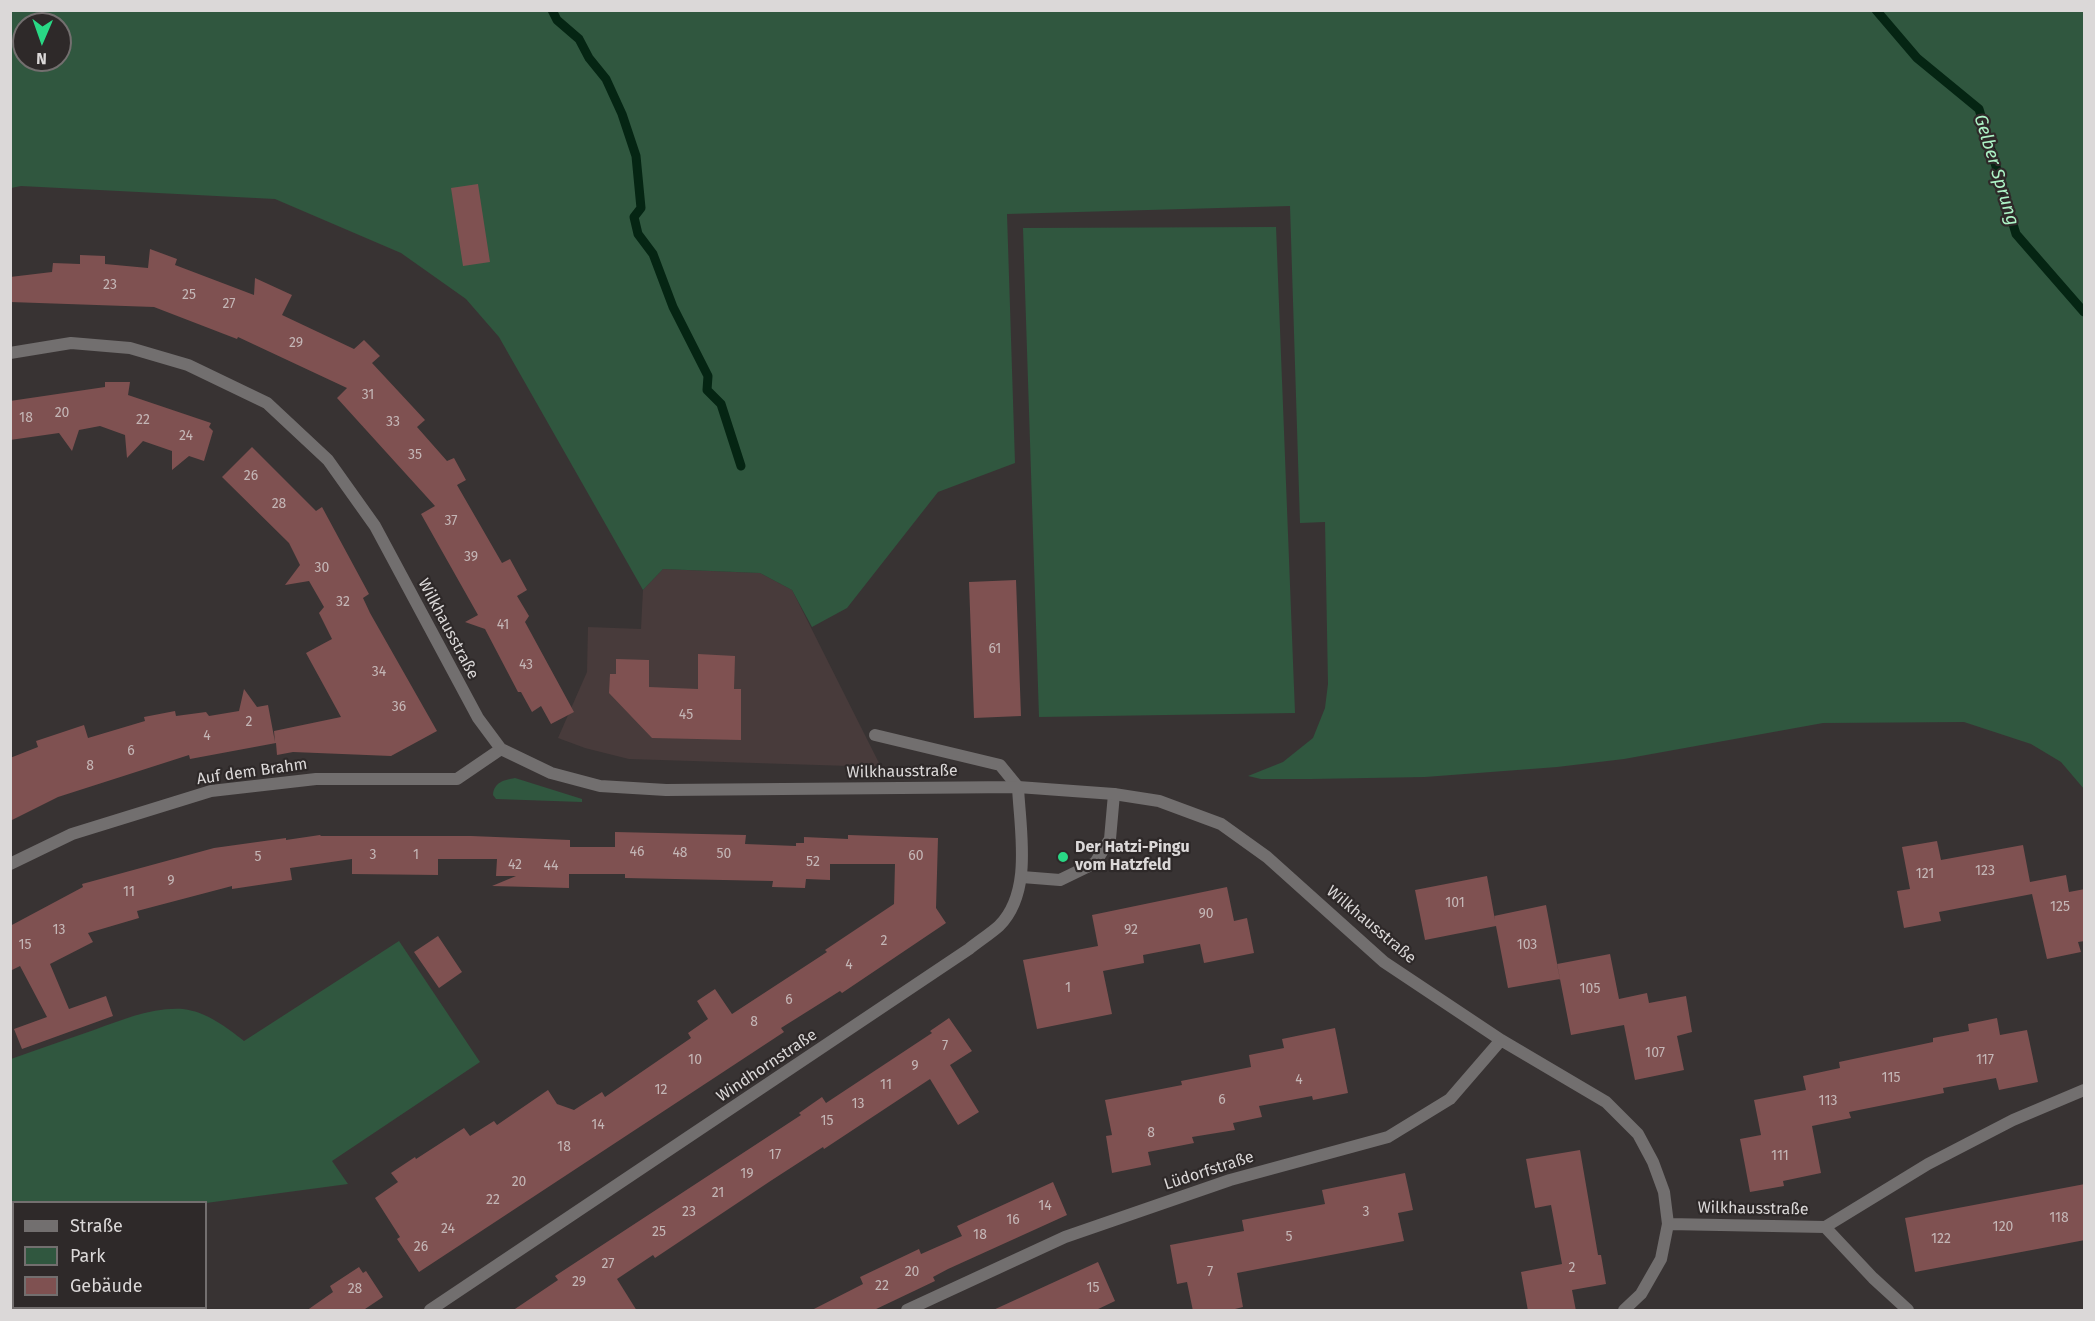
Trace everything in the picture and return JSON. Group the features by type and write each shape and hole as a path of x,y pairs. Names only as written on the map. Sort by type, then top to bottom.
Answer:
{"street":[{"name":"Wilkhausstraße","path":"10,353 71,343 130,348 188,365 267,403 328,460 375,526 478,718 501,749 551,773 600,786 666,790 1018,787 1114,794 1159,801 1221,824 1267,857 1384,962 1502,1040 1606,1102 1638,1134 1653,1162 1664,1191 1668,1224 1825,1227 1928,1164 2013,1119 2085,1090"},
{"path":"875,735 1000,765 1018,787"},
{"name":"Auf dem Brahm","path":"10,864 72,834 212,791 316,779 458,779 501,749"},
{"name":"Windhornstraße","path":"430,1311 969,949 999,925 1016,900 1022,876 1018,787"},
{"path":"1022,876 1060,880 1095,863 1110,839 1114,794"},
{"name":"Lüdorfstraße","path":"907,1311 1065,1237 1230,1180 1388,1137 1450,1099 1502,1040"},
{"path":"1624,1311 1641,1294 1661,1259 1668,1224"},
{"name":"Wilkhausstraße","path":"1825,1227 1908,1311"}],"shaded area":[{"path":"663,569 760,573 792,590 881,767 629,759 585,748 558,738 587,672 588,627 641,629 643,590"}],"green space":[{"path":"10,11 2084,11 2084,789 2061,762 2031,744 1964,722 1823,723 1624,759 1557,767 1425,777 1261,779 1248,776 1283,762 1313,738 1325,708 1328,684 1325,522 1300,523 1290,206 1007,214 1015,463 938,492 847,608 812,627 792,590 760,573 663,569 643,590 499,337 466,299 401,253 275,199 21,186 11,188"},
{"path":"1276,227 1295,713 1039,717 1023,228"},
{"path":"515,778 582,799 582,802 496,799 493,795 495,787 503,781"},
{"path":"399,941 480,1062 332,1161 348,1184 207,1203 207,1201 12,1201 12,1309 96,1309 11,1310 11,1059 126,1018 171,1009 183,1009 208,1017 244,1041"}],"building":[{"path":"478,184 490,262 463,266 451,188"},
{"path":"150,249 177,259 175,265 254,295 255,278 292,295 282,315 354,349 364,340 380,356 372,363 425,420 417,427 447,461 454,458 466,480 457,485 502,563 510,559 527,590 517,596 529,616 525,622 574,712 551,724 541,706 532,712 521,692 518,692 485,629 465,622 478,615 421,514 435,506 337,398 347,388 238,337 237,339 154,307 10,302 10,277 52,272 53,263 80,264 80,255 105,256 105,264 148,268"},
{"path":"105,382 130,382 128,395 211,423 209,427 213,431 204,461 189,456 172,470 172,451 143,441 127,458 125,435 100,426 79,430 72,451 59,433 10,440 10,401 105,387"},
{"path":"252,447 316,511 322,507 369,594 363,598 370,613 437,731 391,756 293,752 277,755 276,743 190,759 189,755 58,797 10,821 10,758 38,747 36,741 84,725 88,738 145,721 144,717 175,711 176,716 206,712 209,716 239,711 244,689 257,707 268,705 275,742 274,731 341,717 306,653 332,639 319,613 324,607 309,581 285,585 300,565 289,543 222,477"},
{"path":"1016,580 1021,716 974,718 969,582"},
{"path":"698,654 735,656 734,689 741,689 741,740 652,738 609,693 610,674 616,674 616,659 649,660 649,687 698,689"},
{"path":"615,832 746,835 745,844 796,846 796,843 804,843 804,837 848,839 848,835 938,838 936,908 946,923 842,993 840,991 781,1028 784,1032 419,1272 397,1239 400,1237 375,1198 398,1182 391,1173 464,1128 470,1136 494,1121 497,1125 548,1090 557,1104 574,1110 602,1092 605,1097 691,1038 688,1033 708,1019 697,1001 715,989 732,1014 827,952 825,950 894,904 895,864 830,864 830,880 806,879 805,888 772,887 773,881 625,878 625,874 569,874 569,888 492,886 516,876 496,876 497,859 438,859 438,875 352,874 352,859 290,868 292,880 232,889 232,886 137,911 139,918 88,933 93,942 50,964 69,1009 106,996 113,1016 22,1049 14,1029 47,1017 20,966 10,971 10,926 83,887 82,884 214,848 286,838 286,840 320,835 471,836 570,840 570,847 615,847"},
{"path":"1937,841 1941,860 2023,845 2030,882 2066,875 2069,892 2085,889 2085,941 2078,942 2081,952 2047,959 2032,894 1939,912 1941,921 1904,928 1897,891 1910,889 1902,847"},
{"path":"1487,876 1494,916 1546,905 1560,979 1508,988 1496,926 1425,940 1415,890"},
{"path":"1227,887 1234,921 1247,918 1254,953 1204,963 1200,944 1143,955 1144,963 1103,971 1112,1014 1037,1029 1023,960 1098,946 1092,915"},
{"path":"438,936 462,972 439,988 414,952"},
{"path":"1610,954 1619,999 1647,993 1649,1003 1686,996 1692,1032 1677,1036 1684,1070 1635,1080 1624,1025 1571,1035 1557,964"},
{"path":"949,1018 972,1051 950,1065 979,1112 958,1125 930,1079 655,1258 653,1255 617,1279 637,1311 512,1311 558,1280 555,1276 801,1115 799,1113 822,1097 826,1103 932,1033 930,1031"},
{"path":"1997,1018 2000,1035 2027,1030 2038,1082 1999,1090 1996,1078 1943,1088 1944,1093 1849,1112 1851,1118 1812,1126 1821,1173 1783,1181 1784,1186 1750,1192 1740,1139 1761,1135 1754,1100 1806,1090 1803,1076 1840,1068 1839,1062 1933,1042 1933,1038 1969,1031 1968,1024"},
{"path":"1335,1028 1348,1093 1313,1100 1312,1096 1259,1106 1262,1117 1233,1123 1235,1130 1192,1137 1194,1143 1148,1152 1151,1165 1112,1173 1106,1136 1112,1135 1105,1100 1182,1085 1181,1081 1251,1067 1249,1055 1284,1048 1282,1039"},
{"path":"1580,1150 1598,1255 1601,1255 1606,1284 1572,1290 1576,1311 1528,1311 1521,1272 1562,1264 1551,1205 1535,1208 1526,1159"},
{"path":"1405,1173 1413,1210 1398,1213 1404,1241 1237,1273 1243,1307 1227,1311 1193,1311 1187,1282 1177,1284 1170,1245 1244,1231 1242,1220 1325,1204 1322,1190"},
{"path":"1053,1182 1067,1215 948,1269 933,1277 935,1281 872,1311 810,1311 863,1284 860,1277 919,1249 921,1254 962,1236 957,1226"},
{"path":"2085,1184 2085,1240 1915,1272 1905,1218"},
{"path":"1098,1262 1115,1301 1094,1311 991,1311"},
{"path":"359,1267 363,1273 366,1271 383,1297 362,1311 306,1311 333,1292 330,1286"}],"waterway":[{"path":"552,10 557,20 579,39 589,58 606,79 622,114 636,156 641,208 634,217 638,234 653,254 673,307 708,376 707,390 721,404 741,466"},
{"name":"Gelber Sprung","path":"1876,10 1917,58 1979,109 2016,234 2084,312"}],"place":[{"name":"Der Hatzi-Pingu vom Hatzfeld","path":"1063,857"}]}
